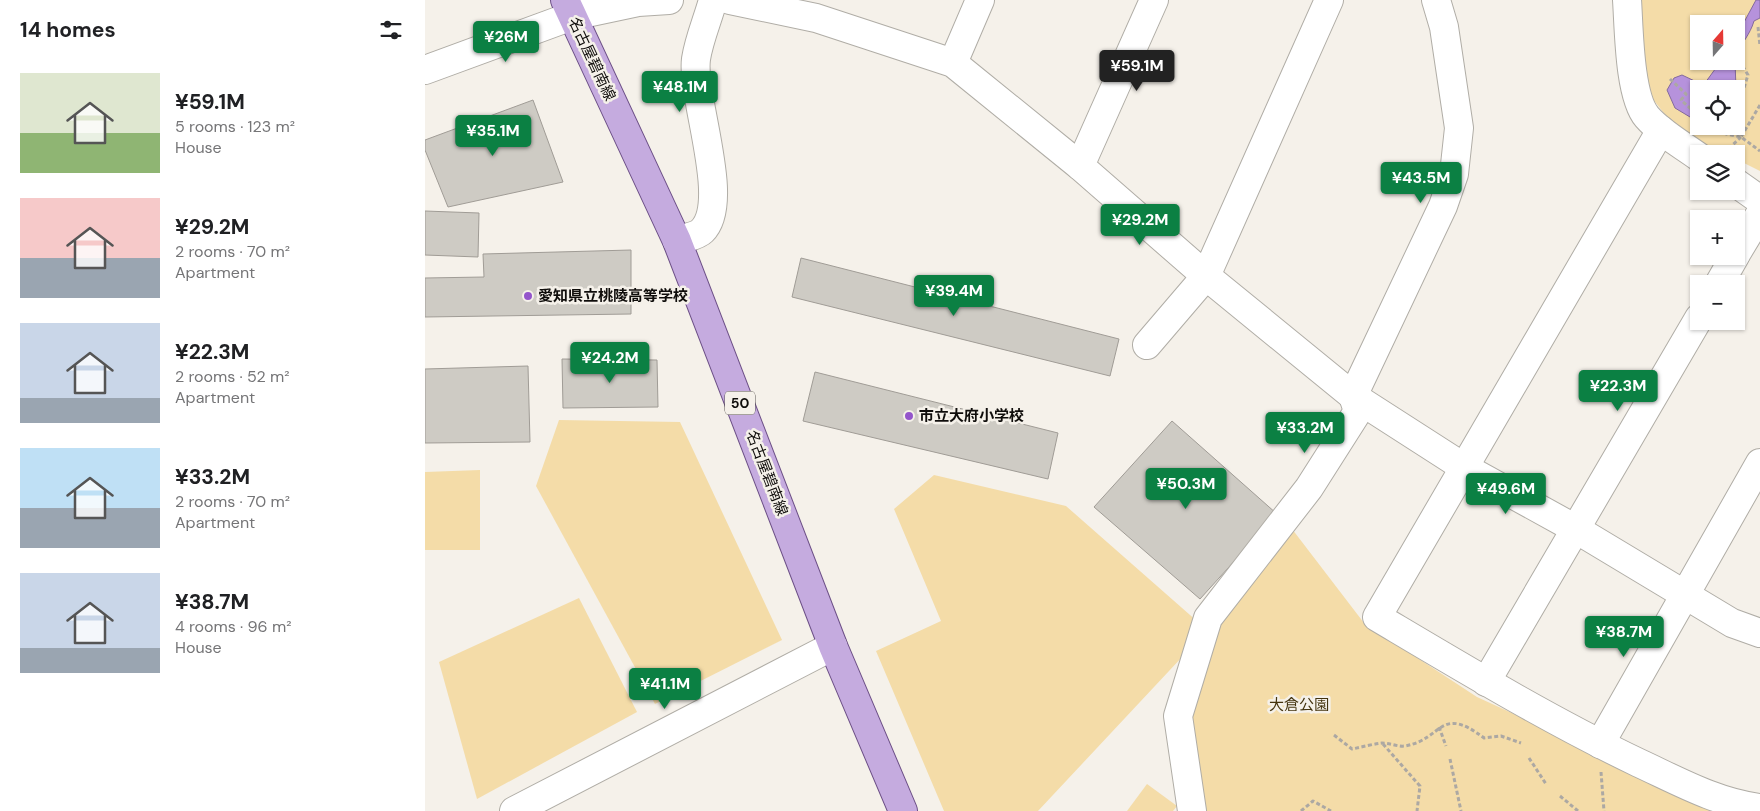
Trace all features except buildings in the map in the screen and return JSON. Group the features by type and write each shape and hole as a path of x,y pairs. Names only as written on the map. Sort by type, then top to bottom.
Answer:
{"main road":[{"name":"名古屋碧南線","path":"568,8 677,241 833,646 903,811"}],"street":[{"path":"425,70 568,8 669,0"},
{"path":"677,241 702,232 711,215 711,158 701,111 696,59 713,0"},
{"path":"730,0 819,9 953,63 1080,166 1207,276 1353,396 1465,468 1574,528 1732,623 1760,633"},
{"path":"953,63 980,0"},
{"path":"1080,166 1154,0"},
{"path":"1147,345 1207,276 1329,0"},
{"path":"1191,811 1178,716 1208,618 1309,488 1358,411 1353,396 1443,206 1454,174 1459,128 1444,27 1436,0"},
{"path":"1627,0 1634,86 1645,116 1690,151"},
{"path":"1661,130 1377,617 1486,682 1601,756 1700,792 1760,808"},
{"path":"1745,189 1760,200"},
{"path":"1745,240 1760,214"},
{"path":"1486,682 1574,528 1692,330"},
{"path":"1601,756 1684,593 1760,463"},
{"path":"514,811 833,646"}],"path":[{"path":"1758,27 1760,46"},
{"path":"1745,69 1748,75 1745,84"},
{"path":"1670,79 1686,94 1681,100 1690,108"},
{"path":"1732,145 1741,137 1760,105"},
{"path":"1731,135 1741,137 1760,151"},
{"path":"1334,735 1352,749 1383,743 1405,746 1424,739 1439,727 1453,722 1469,726 1484,738 1501,736 1521,743"},
{"path":"1439,727 1446,746"},
{"path":"1383,743 1421,786 1417,811"},
{"path":"1601,756 1604,811"},
{"path":"1529,758 1546,784"},
{"path":"1450,759 1461,811"},
{"path":"1560,796 1578,811"},
{"path":"1301,811 1313,801 1331,811"}],"green space":[{"path":"1638,0 1760,0 1760,171 1745,164 1745,145 1707,145 1677,130 1645,89"},
{"path":"559,420 680,422 782,640 655,704 536,486"},
{"path":"480,470 480,550 425,550 425,472"},
{"path":"934,475 1066,506 1198,622 1198,640 1038,811 944,811 876,651 941,621 894,509"},
{"name":"大倉公園","path":"1289,525 1364,623 1477,697 1605,756 1753,811 1200,811 1184,718 1213,622"},
{"path":"579,598 637,712 477,799 439,662"},
{"path":"1147,784 1177,806 1173,811 1127,811"}],"shaded area":[{"path":"1756,0 1760,0 1760,18 1754,21 1745,39 1745,20"},
{"path":"1714,70 1735,70 1736,80 1707,80"},
{"path":"1682,75 1693,80 1690,80 1690,117 1675,108 1667,90 1674,78"}],"place":[{"name":"愛知県立桃陵高等学校","path":"528,296"},
{"name":"市立大府小学校","path":"909,416"}]}
